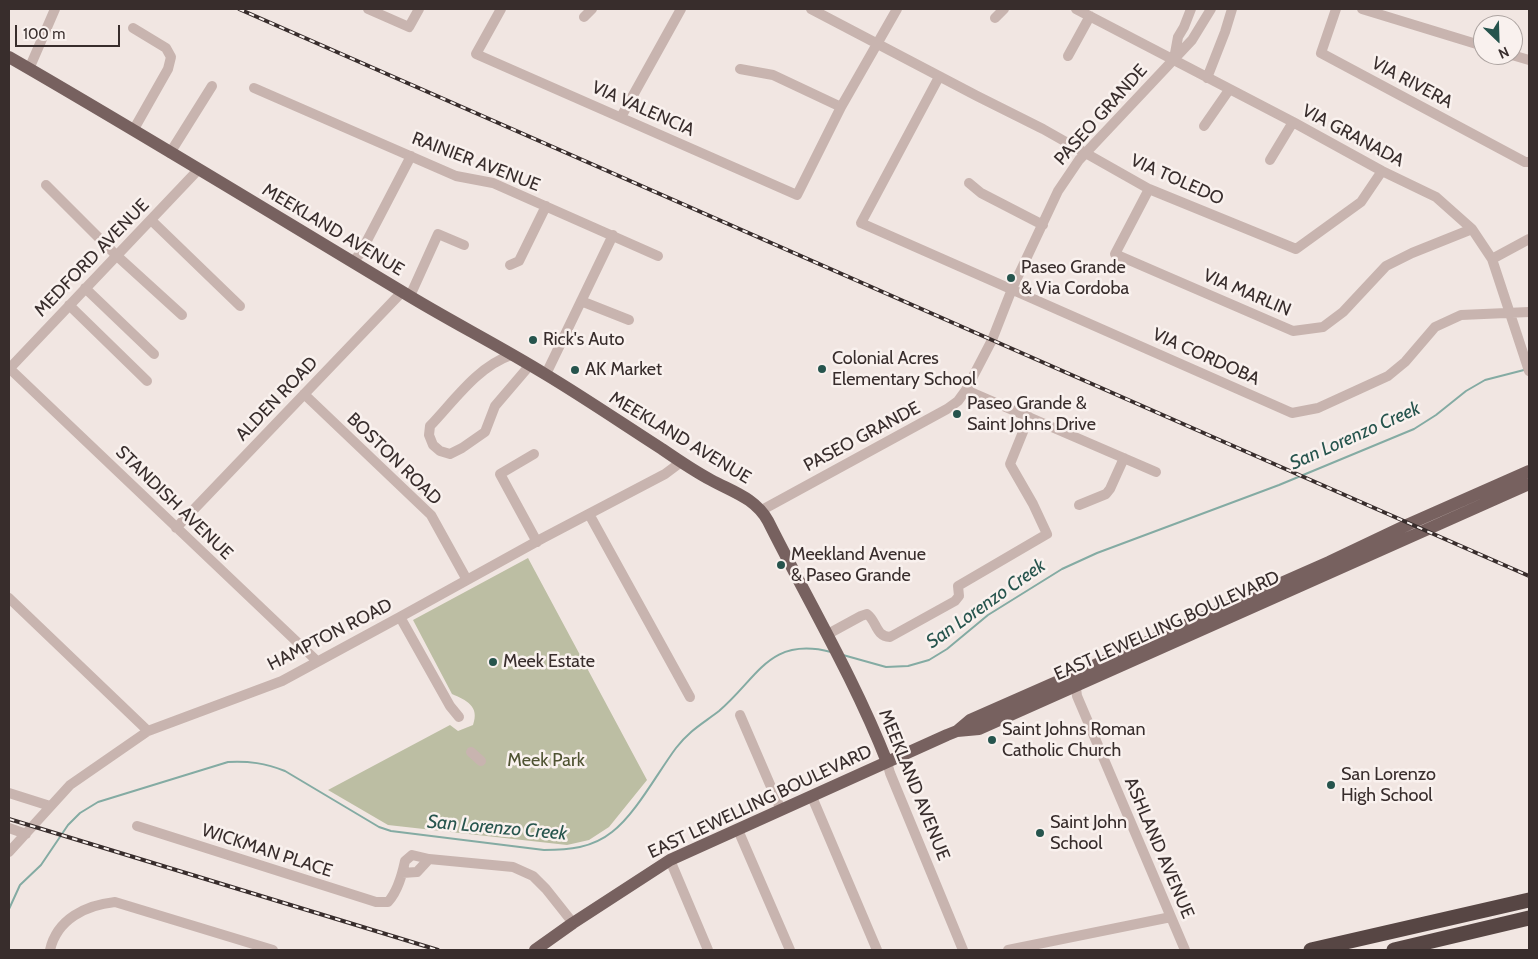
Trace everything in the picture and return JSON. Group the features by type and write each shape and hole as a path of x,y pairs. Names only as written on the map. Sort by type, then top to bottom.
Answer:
{"highway":[{"path":"1311,950 1529,900"},
{"path":"1394,950 1529,918"}],"main road":[{"name":"MEEKLAND AVENUE","path":"9,57 134,129 198,170 406,294 546,374 681,462 710,480 744,496 762,510 846,670 887,762"},
{"path":"1385,542 1409,524 1529,471"},
{"path":"1385,542 1529,484"},
{"name":"EAST LEWELLING BOULEVARD","path":"535,950 670,860 957,730 970,720 1075,680 1385,542"}],"street":[{"path":"29,69 55,9"},
{"path":"368,9 409,27 419,9"},
{"name":"VIA VALENCIA","path":"500,9 476,54 797,195 841,107"},
{"path":"584,17 592,9"},
{"path":"621,117 681,9"},
{"name":"VIA TOLEDO","path":"812,9 939,77 1086,152 1149,189 1296,249 1361,202 1382,171"},
{"path":"740,69 773,76 841,107 897,9"},
{"path":"994,18 1004,9"},
{"name":"VIA GRANADA","path":"1076,9 1382,171 1436,197 1472,229 1492,260 1529,371"},
{"path":"1174,60 1178,37 1191,9"},
{"name":"PASEO GRANDE","path":"762,510 947,409 958,401 966,390 992,340 1012,289 1058,191 1086,152 1192,40 1211,9"},
{"path":"1207,78 1232,9"},
{"name":"VIA RIVERA","path":"1336,9 1321,53 1525,162 1529,162"},
{"path":"1362,9 1473,43"},
{"path":"1068,56 1090,16"},
{"path":"133,28 166,48 171,58 168,70 134,129"},
{"name":"VIA CORDOBA","path":"939,77 861,223 1292,413 1318,408 1388,376 1405,362 1435,327 1462,315 1529,312"},
{"path":"170,153 212,86"},
{"name":"RAINIER AVENUE","path":"254,88 456,176 493,183 658,256"},
{"path":"1204,126 1228,90"},
{"path":"1270,160 1292,122"},
{"path":"353,261 359,256 411,156"},
{"name":"MEDFORD AVENUE","path":"10,364 86,288 198,170"},
{"path":"969,183 981,193 1043,225"},
{"path":"46,185 116,256 182,315"},
{"name":"VIA MARLIN","path":"1149,189 1115,254 1293,331 1323,327 1343,312 1386,266 1412,253 1472,229"},
{"path":"510,265 519,260 546,206"},
{"path":"151,220 240,306"},
{"name":"ALDEN ROAD","path":"176,528 304,394 406,294 438,234 464,245"},
{"path":"546,374 613,235"},
{"path":"1492,260 1529,238"},
{"path":"86,288 154,354"},
{"path":"581,301 629,320"},
{"path":"69,305 146,381"},
{"path":"511,355 484,370 430,426 429,435 433,445 440,451 450,454 485,432 496,406 530,366"},
{"name":"STANDISH AVENUE","path":"10,364 176,528 317,661"},
{"path":"966,390 1156,472"},
{"name":"BOSTON ROAD","path":"304,394 431,515 467,580"},
{"path":"830,638 860,616 867,614 871,617 880,634 884,637 890,637 955,601 959,596 958,586 1047,534 1033,504 1010,464 1029,417"},
{"path":"534,454 500,474 537,542"},
{"path":"1079,505 1106,494 1124,458"},
{"name":"HAMPTON ROAD","path":"9,852 70,785 148,731 282,681 665,474 681,462"},
{"path":"589,514 690,697"},
{"path":"9,598 148,731"},
{"path":"400,618 450,706 459,717"},
{"name":"ASHLAND AVENUE","path":"1075,680 1077,696 1186,950"},
{"path":"740,715 781,810"},
{"path":"471,752 481,761"},
{"name":"MEEKLAND AVENUE","path":"887,762 890,774 963,950"},
{"path":"9,793 50,806"},
{"path":"812,797 878,950"},
{"name":"WICKMAN PLACE","path":"137,826 376,902 388,902 393,896 402,874"},
{"path":"9,828 26,834"},
{"path":"738,830 790,950"},
{"path":"429,859 417,872 402,874 405,861 412,855 429,859 513,867 533,876 573,923"},
{"path":"670,860 708,950"},
{"path":"50,950 51,944 62,926 78,912 98,904 115,902 273,950"},
{"path":"1008,950 1171,917"}],"green space":[{"name":"Meek Park","path":"528,558 647,780 609,827 589,840 567,845 388,825 328,790 450,725 458,731 473,725 475,713 473,708 467,701 452,694 413,620"}],"waterway":[{"name":"San Lorenzo Creek","path":"843,655 886,667 908,666 929,660 947,649 988,615 1062,569 1097,553 1279,485 1414,429 1436,415 1466,391 1485,380 1524,370"},
{"name":"San Lorenzo Creek","path":"9,909 20,885 41,865 68,825 80,813 98,802 228,762 257,763 285,771 379,827 391,831 544,850 571,849 588,845 612,832 621,824 638,804 686,736 719,711 766,663 779,655 793,650 810,649 831,652"}],"railway":[{"path":"239,9 1529,576"},
{"path":"9,819 438,950"}],"place":[{"name":"Paseo Grande & Via Cordoba","path":"1011,278"},
{"name":"Rick's Auto","path":"533,340"},
{"name":"Colonial Acres Elementary School","path":"822,369"},
{"name":"AK Market","path":"575,370"},
{"name":"Paseo Grande & Saint Johns Drive","path":"957,414"},
{"name":"Meekland Avenue & Paseo Grande","path":"781,565"},
{"name":"Meek Estate","path":"493,662"},
{"name":"Saint Johns Roman Catholic Church","path":"992,740"},
{"name":"San Lorenzo High School","path":"1331,785"},
{"name":"Saint John School","path":"1040,833"}]}
